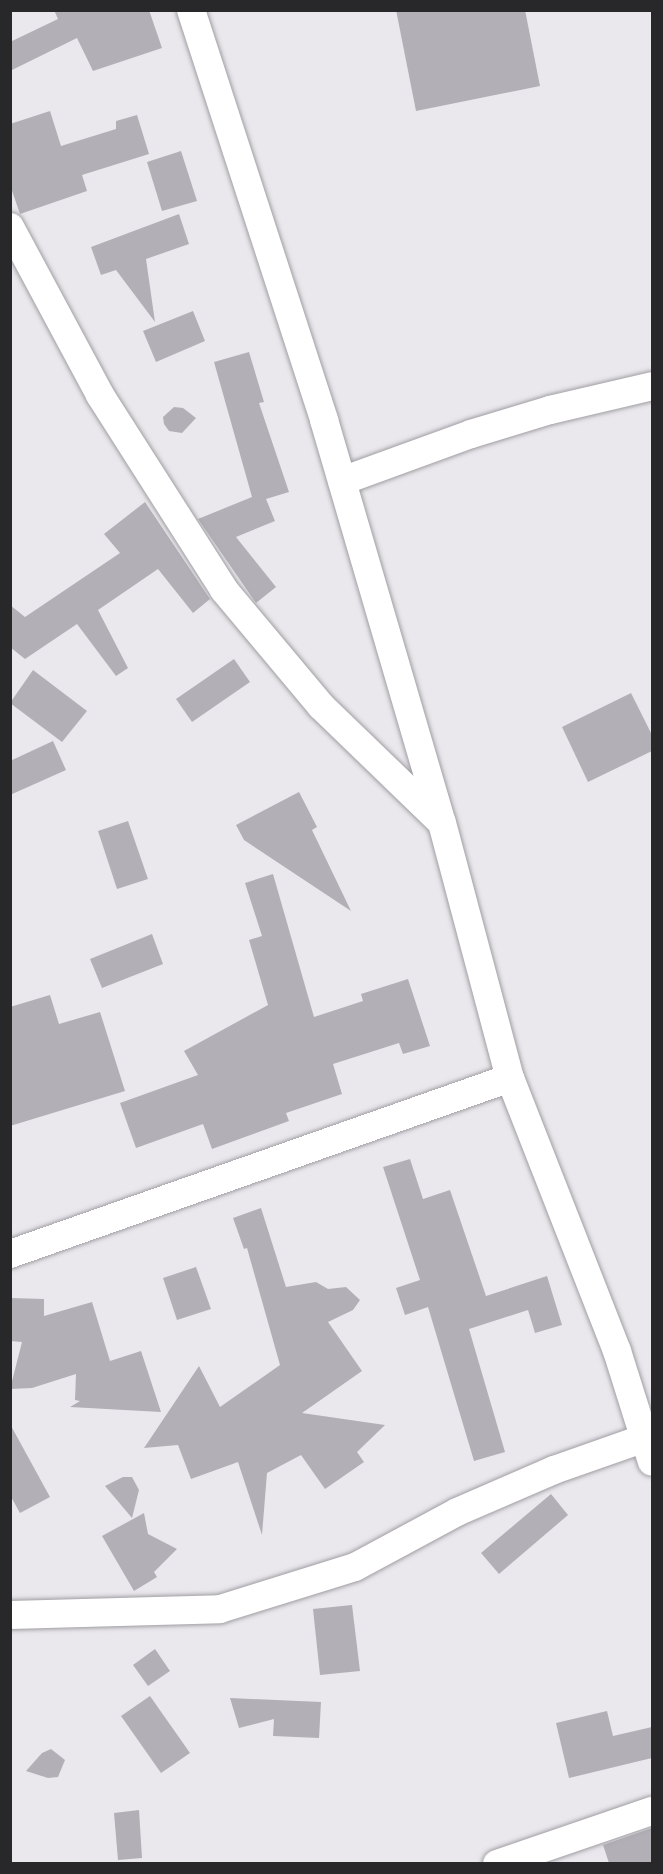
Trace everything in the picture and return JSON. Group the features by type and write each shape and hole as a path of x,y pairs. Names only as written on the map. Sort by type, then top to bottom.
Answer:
{"street":[{"path":"10,1616 220,1609 355,1567 468,1508 554,1470 649,1450 617,1351 510,1078 442,823 342,481 191,10"},
{"path":"10,227 100,395 166,504 224,590 321,706 442,823"},
{"path":"342,481 494,427 652,386"},
{"path":"10,1254 510,1078"},
{"path":"497,1863 652,1811"}],"building":[{"path":"54,10 149,10 162,48 93,71 77,38 10,71 10,42 58,19"},
{"path":"396,10 525,10 540,86 416,111"},
{"path":"50,111 61,146 116,129 116,121 137,115 149,154 82,175 87,191 20,214 10,185 10,124"},
{"path":"181,151 197,201 162,211 147,162"},
{"path":"179,214 189,244 146,259 155,322 116,270 101,275 91,247"},
{"path":"193,311 205,341 156,362 143,331"},
{"path":"249,352 264,402 259,403 289,492 266,499 275,521 236,537 276,587 256,603 198,519 252,497 214,362"},
{"path":"174,407 183,408 196,418 182,433 169,431 164,424 163,417"},
{"path":"145,502 210,599 193,613 158,569 98,610 128,668 116,676 77,624 25,659 10,647 10,605 25,617 120,553 104,534"},
{"path":"234,659 250,682 192,722 176,699"},
{"path":"33,670 87,711 62,742 10,703"},
{"path":"631,693 652,735 652,751 588,782 562,727"},
{"path":"53,741 66,770 10,795 10,761"},
{"path":"299,792 317,827 312,830 351,911 244,840 236,825"},
{"path":"128,821 148,879 117,889 98,831"},
{"path":"273,874 314,1017 363,1001 361,994 408,979 430,1046 403,1054 399,1043 333,1064 342,1094 286,1113 289,1121 212,1149 203,1124 136,1148 120,1103 198,1075 184,1051 268,1005 249,940 262,936 245,883"},
{"path":"152,934 163,964 102,988 90,959"},
{"path":"50,995 59,1024 100,1012 125,1091 10,1126 10,1007"},
{"path":"410,1159 423,1199 450,1190 486,1296 547,1276 562,1325 535,1333 528,1310 469,1329 505,1452 474,1461 428,1307 405,1315 396,1288 420,1280 383,1167"},
{"path":"261,1208 286,1287 316,1282 328,1289 346,1287 360,1300 353,1310 328,1322 362,1371 302,1413 385,1425 357,1452 364,1462 325,1489 301,1455 267,1473 262,1535 238,1462 191,1479 178,1445 144,1448 199,1366 220,1407 280,1365 247,1248 244,1249 233,1218"},
{"path":"196,1267 211,1309 177,1320 163,1278"},
{"path":"11,1298 44,1299 44,1316 92,1302 110,1361 141,1351 161,1412 70,1407 80,1401 75,1400 76,1374 32,1388 10,1389 22,1342 10,1341"},
{"path":"10,1424 50,1497 20,1513 10,1495"},
{"path":"123,1477 132,1477 139,1490 132,1518 105,1486"},
{"path":"551,1494 568,1515 499,1574 481,1553"},
{"path":"144,1513 148,1534 177,1549 154,1572 157,1577 134,1591 102,1536"},
{"path":"352,1605 360,1671 320,1675 313,1609"},
{"path":"155,1649 170,1671 148,1686 133,1665"},
{"path":"150,1696 190,1753 161,1773 121,1716"},
{"path":"230,1698 321,1702 319,1738 273,1736 274,1719 239,1728"},
{"path":"607,1711 613,1736 652,1727 652,1758 569,1778 556,1723"},
{"path":"51,1749 65,1760 58,1777 48,1778 26,1771 42,1753"},
{"path":"139,1810 142,1858 118,1860 114,1813"},
{"path":"652,1828 652,1863 609,1863 603,1845"}]}
